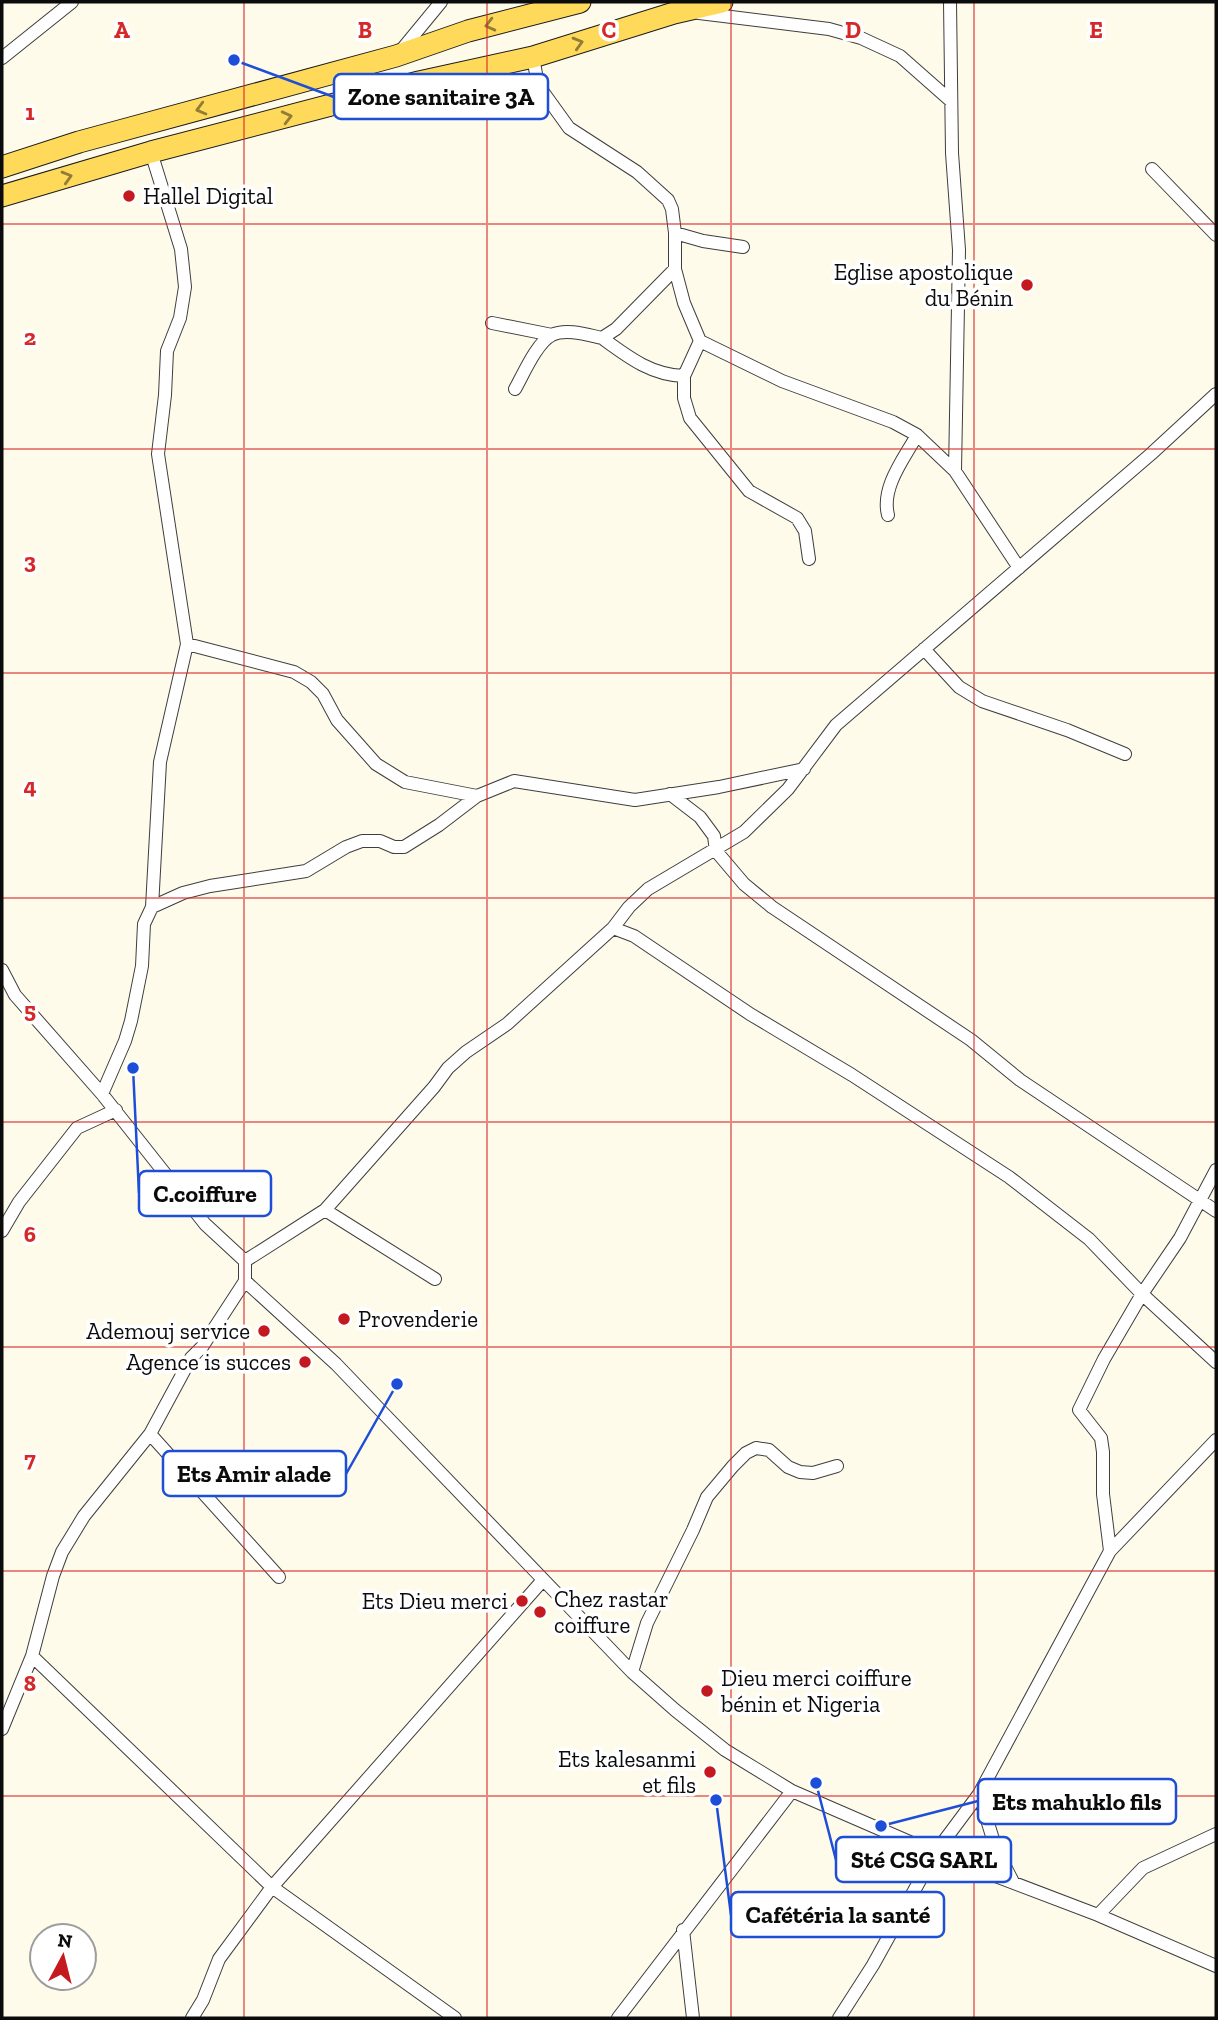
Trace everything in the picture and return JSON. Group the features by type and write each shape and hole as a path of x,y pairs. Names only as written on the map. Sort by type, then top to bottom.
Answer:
{"main road":[{"path":"2,167 79,142 396,56 468,31 580,2"},
{"path":"2,196 151,152 419,82 533,57 674,13 722,2"}],"street":[{"path":"2,58 72,2"},
{"path":"950,2 952,153 959,250 955,471"},
{"path":"396,56 436,5"},
{"path":"674,13 702,13 816,28 861,38 900,56 951,101"},
{"path":"533,57 538,85 569,128 650,181 668,200 675,233 675,269 684,303 700,341 782,381 893,422 917,435 955,471 1019,568"},
{"path":"102,1094 131,1021 142,966 144,925 152,907 160,762 187,644 158,454 167,351 180,318 185,287 181,250 151,152"},
{"path":"1152,169 1216,235"},
{"path":"675,233 703,241 743,247"},
{"path":"602,338 616,329 675,269"},
{"path":"492,323 552,335 568,332 602,338 646,368 667,375 684,376"},
{"path":"515,389 539,348 552,335"},
{"path":"700,341 684,376 684,398 690,418 748,491 797,518 805,531 809,559"},
{"path":"246,1261 325,1210 426,1097 448,1068 507,1024 612,928 648,889 744,832 788,789 836,725 1151,454 1216,394"},
{"path":"888,515 885,502 890,488 917,435"},
{"path":"187,644 294,672 311,682 323,694 338,720 376,764 405,782 477,796"},
{"path":"924,649 959,687 982,701 1067,730 1125,754"},
{"path":"152,907 183,892 306,872 346,847 362,841 380,841 394,847 404,847 477,796 514,781 635,800 719,788 804,769"},
{"path":"670,794 700,817 714,836 716,851 744,884 772,907 971,1040 1020,1080 1216,1211"},
{"path":"612,928 634,936 750,1014 852,1075 1009,1177 1089,1239 1142,1294 1216,1362"},
{"path":"2,970 8,995 102,1094 205,1224 246,1261 246,1281 186,1367 150,1434 84,1516 62,1552 32,1656 2,1729"},
{"path":"2,1231 19,1202 77,1128 116,1111"},
{"path":"1110,1551 1103,1494 1104,1452 1101,1438 1079,1410 1104,1359 1142,1294 1180,1238 1216,1170"},
{"path":"325,1210 435,1279"},
{"path":"246,1281 336,1364 632,1672 725,1750 792,1791 935,1853 1098,1915 1216,1966"},
{"path":"150,1434 279,1577"},
{"path":"839,2018 873,1965 935,1853 979,1794 1110,1551 1216,1440"},
{"path":"632,1672 647,1623 694,1530 707,1497 733,1466 746,1453 756,1448 769,1450 788,1468 800,1472 813,1473 837,1466"},
{"path":"192,2018 203,2000 219,1959 272,1887 543,1580"},
{"path":"32,1656 272,1887 455,2018"},
{"path":"618,2018 792,1791"},
{"path":"979,1794 996,1849 1013,1882"},
{"path":"1098,1915 1143,1868 1216,1834"},
{"path":"683,1930 693,2018"}],"place":[{"name":"Zone sanitaire 3A","path":"234,60"},
{"name":"Hallel Digital","path":"129,196"},
{"name":"Eglise apostolique du Bénin","path":"1027,285"},
{"name":"C.coiffure","path":"133,1068"},
{"name":"Provenderie","path":"344,1319"},
{"name":"Ademouj service","path":"264,1331"},
{"name":"Agence is succes","path":"305,1362"},
{"name":"Ets Amir alade","path":"397,1384"},
{"name":"Ets Dieu merci","path":"522,1601"},
{"name":"Chez rastar coiffure","path":"540,1612"},
{"name":"Dieu merci coiffure bénin et Nigeria","path":"707,1691"},
{"name":"Ets kalesanmi et fils","path":"710,1772"},
{"name":"Sté CSG SARL","path":"816,1783"},
{"name":"Cafétéria la santé","path":"716,1800"},
{"name":"Ets mahuklo fils","path":"881,1826"}]}
